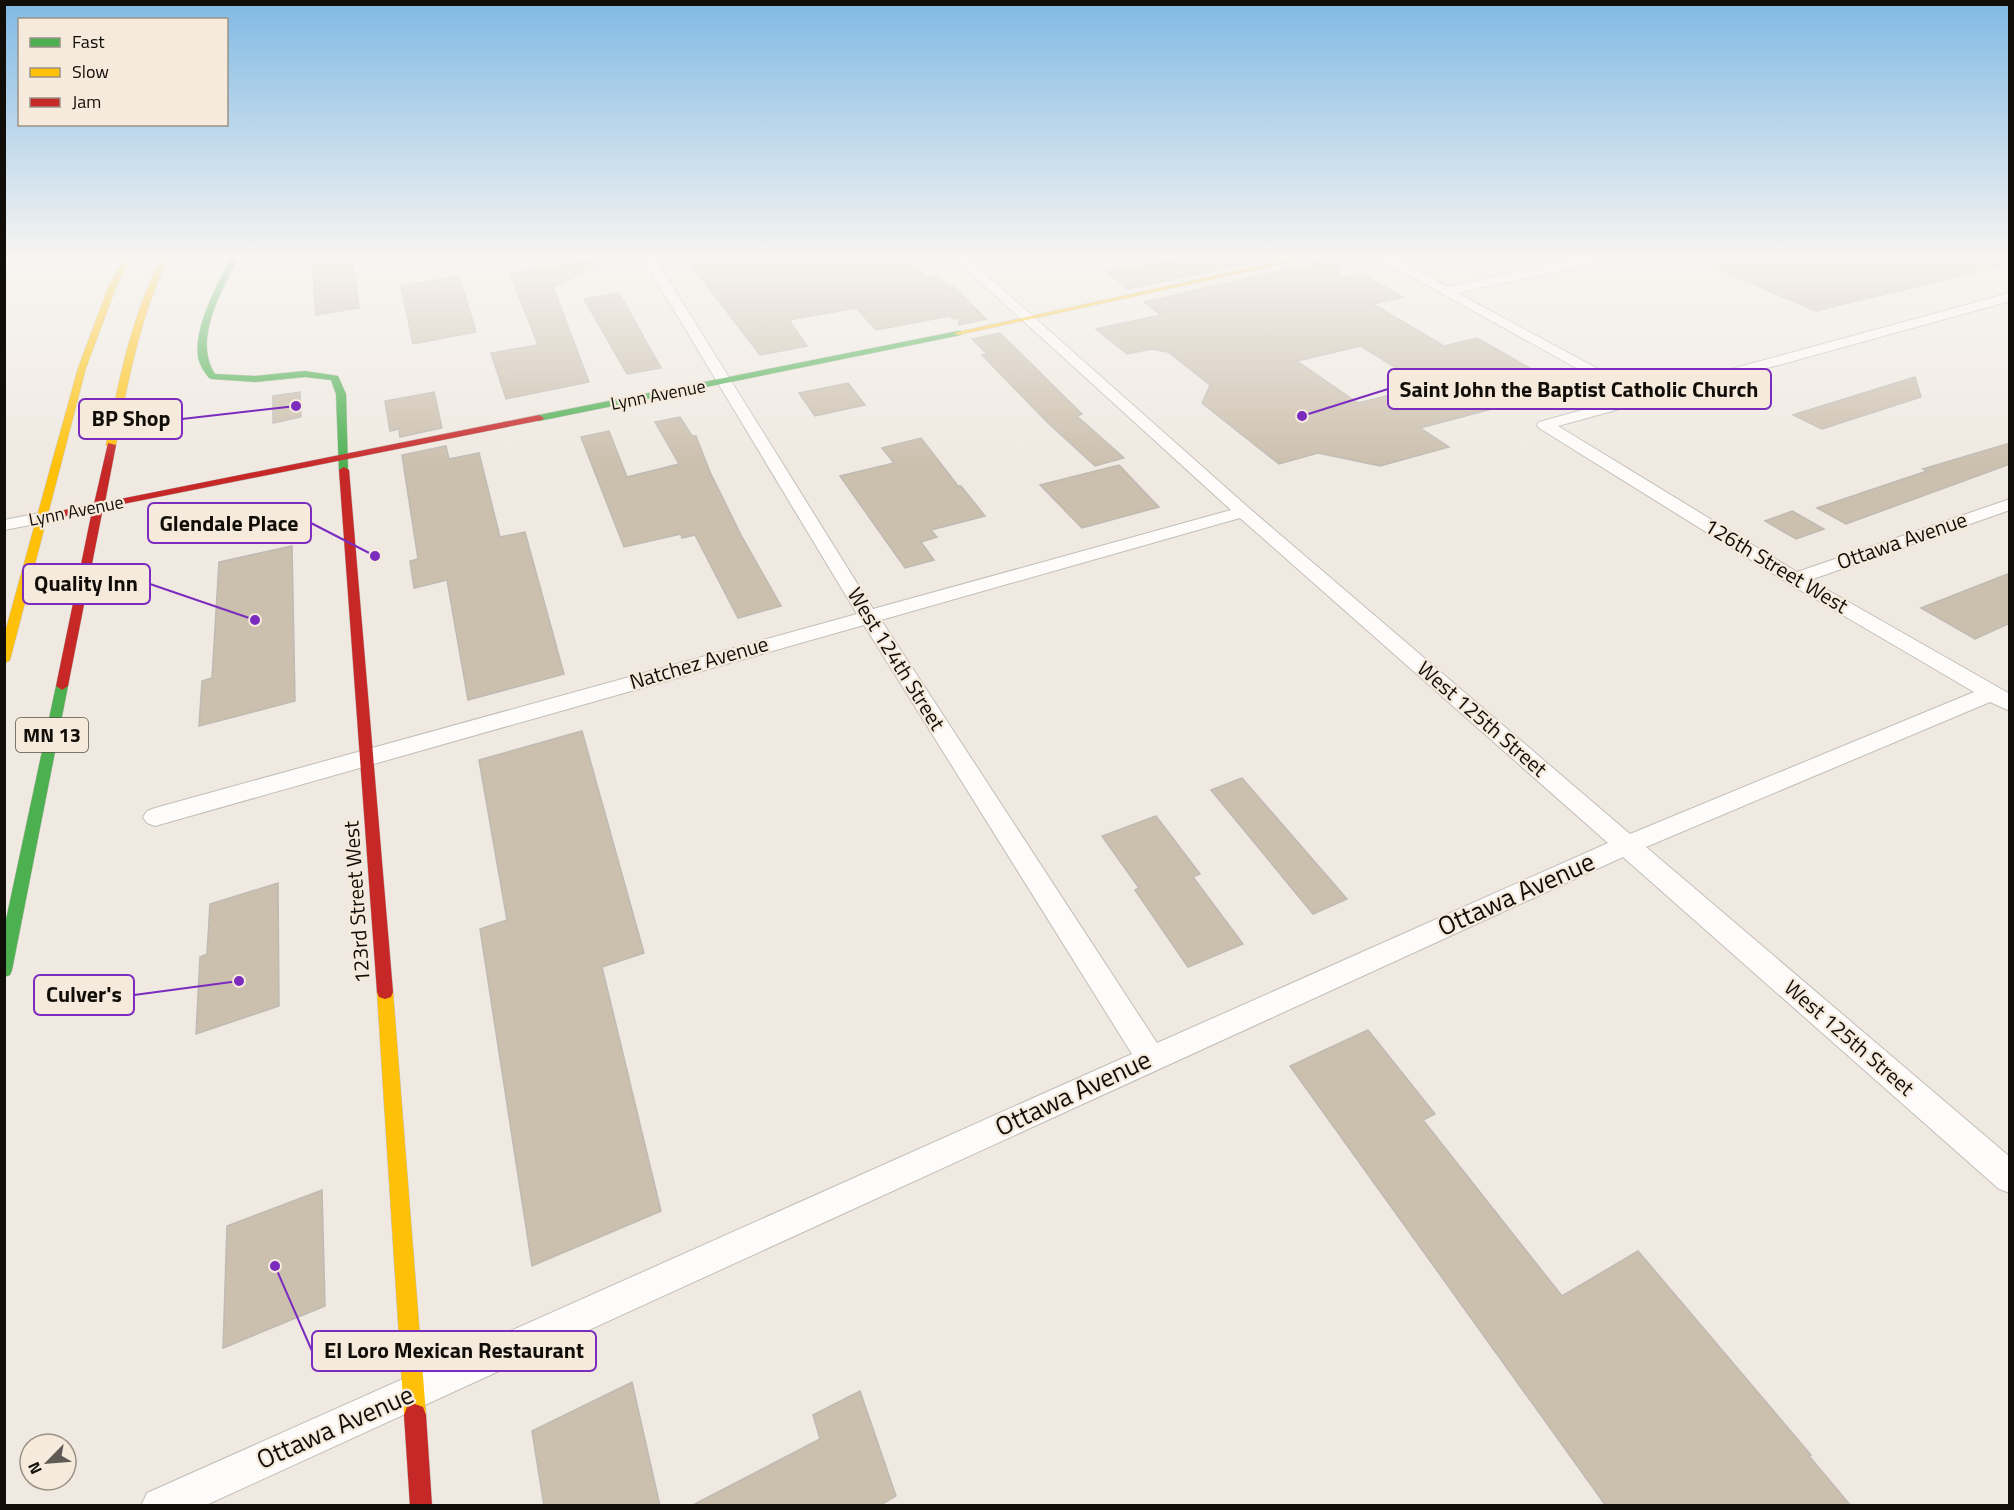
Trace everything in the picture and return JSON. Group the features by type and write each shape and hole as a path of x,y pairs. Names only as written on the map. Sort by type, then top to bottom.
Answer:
{"main road":[{"path":"4,660 40,518 82,368 97,327"},
{"name":"MN 13","path":"4,970 98,506 137,327"},
{"name":"123rd Street West","path":"210,327 203,360 212,376 255,379 305,374 335,378 341,394 343,458 368,756 421,1506"},
{"name":"Lynn Avenue","path":"40,518 992,327"}],"street":[{"name":"West 124th Street","path":"692,327 868,616 1150,1057"},
{"name":"West 125th Street","path":"1037,327 1243,512 2010,1178"},
{"path":"1512,327 1641,398 1899,327"},
{"name":"126th Street West","path":"1641,398 1545,425 1796,579 2000,699"},
{"name":"Ottawa Avenue","path":"1796,579 2010,504"},
{"name":"Natchez Avenue","path":"155,817 1243,512"},
{"name":"Lynn Avenue","path":"4,525 40,518"},
{"name":"Ottawa Avenue","path":"160,1506 1150,1057 1627,844 2000,699"}],"building":[{"path":"410,327 475,327 476,332 413,344"},
{"path":"531,327 568,327 589,382 506,399 491,353 538,345"},
{"path":"600,327 638,327 661,368 627,374"},
{"path":"739,327 794,327 807,346 760,355"},
{"path":"1413,327 1444,346 1477,338 1567,389 1420,428 1449,447 1380,466 1318,453 1279,464 1202,403 1210,385 1168,352 1151,349 1127,354 1096,329","holes":["1361,346 1425,386 1358,403 1297,361"]},
{"path":"1000,333 1082,414 1077,416 1124,458 1095,466 1048,423 982,355 987,354 972,339"},
{"path":"1915,377 1921,397 1822,429 1793,415"},
{"path":"848,383 865,405 815,416 799,393"},
{"path":"300,392 301,417 273,423 273,396"},
{"path":"434,392 442,428 400,437 399,429 390,431 385,401"},
{"path":"680,417 692,436 696,436 710,472 741,535 781,606 738,618 695,535 682,538 681,534 624,547 581,437 609,431 627,477 679,464 655,422"},
{"path":"921,438 958,486 961,486 985,516 931,530 937,537 921,542 934,560 905,568 840,476 894,463 882,448"},
{"path":"2010,443 2010,464 1846,524 1817,508 1927,471 1923,469"},
{"path":"446,446 449,459 479,453 500,537 525,532 564,674 468,700 447,580 414,588 410,561 418,559 402,455"},
{"path":"1119,465 1159,507 1082,528 1040,485"},
{"path":"1792,511 1824,529 1796,539 1765,521"},
{"path":"292,546 295,701 199,726 202,681 212,678 219,562"},
{"path":"2010,573 2010,623 1975,639 1921,608"},
{"path":"582,731 644,953 602,967 661,1211 532,1266 480,929 507,920 479,760"},
{"path":"1242,778 1347,899 1313,914 1211,790"},
{"path":"1156,816 1200,874 1193,877 1243,944 1188,967 1135,890 1139,888 1102,836"},
{"path":"278,883 279,1006 196,1034 200,957 207,954 210,904"},
{"path":"1368,1030 1435,1114 1423,1120 1562,1296 1638,1251 1811,1455 1809,1456 1851,1506 1606,1506 1290,1066"},
{"path":"322,1190 325,1306 223,1348 227,1226"},
{"path":"632,1382 660,1506 544,1506 532,1431"},
{"path":"860,1391 896,1496 879,1506 691,1506 820,1439 813,1415"}],"traffic: fast":[{"path":"206,327 202,348 203,359 212,376 255,379 305,374 335,378 341,394 344,470"},
{"path":"539,418 958,333"},
{"path":"4,970 62,686"}],"traffic: slow":[{"path":"4,660 82,368 97,327"},
{"path":"111,445 137,327"},
{"path":"958,333 984,327"},
{"path":"385,992 415,1415"}],"traffic: jam":[{"path":"40,518 539,418"},
{"path":"62,686 111,445"},
{"path":"344,470 385,992"},
{"path":"415,1415 421,1506"}],"place":[{"name":"BP Shop","path":"296,406"},
{"name":"Saint John the Baptist Catholic Church","path":"1302,416"},
{"name":"Glendale Place","path":"375,556"},
{"name":"Quality Inn","path":"255,620"},
{"name":"Culver's","path":"239,981"},
{"name":"El Loro Mexican Restaurant","path":"275,1266"}]}
